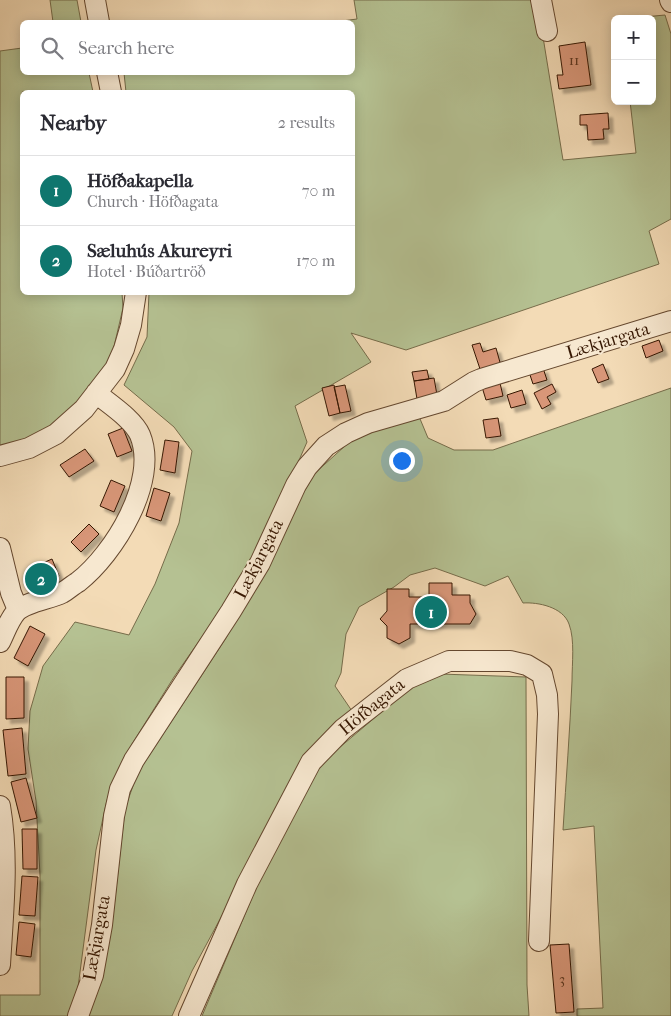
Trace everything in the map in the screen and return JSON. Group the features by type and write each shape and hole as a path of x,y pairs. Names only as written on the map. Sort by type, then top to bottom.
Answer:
{"street":[{"path":"95,0 99,20"},
{"path":"541,0 546,31"},
{"path":"108,75 111,90"},
{"path":"0,456 29,448 56,434 84,409 115,369 131,326 136,295"},
{"name":"Lækjargata","path":"78,1016 93,975 102,925 114,816 120,789 134,760 260,563 296,485 316,456 326,446 346,432 368,423 444,402 481,379 671,321"},
{"path":"0,642 10,620 18,610 62,593 79,581 91,569 117,537 134,507 144,474 143,447 139,433 126,418 96,393"},
{"path":"0,548 11,593 18,610"},
{"name":"Höfðagata","path":"189,1016 247,884 311,762 343,729 407,678 449,661 510,661 527,666 542,674 547,695 548,714 539,941"},
{"path":"0,806 4,839 4,873 0,965"}],"green space":[{"path":"50,0 77,0 81,20 53,20"},
{"path":"354,0 537,0 563,160 636,153 630,105 656,105 656,16 665,15 671,34 671,219 649,231 659,264 406,350 351,333 371,362 295,406 307,442 255,561 174,677 132,744 107,800 96,850 77,995 68,1016 0,1016 0,995 40,995 40,875 36,801 28,749 30,711 43,666 75,622 129,635 155,584 179,523 192,451 174,427 124,385 147,337 149,295 355,295 355,90 126,90 124,75 355,75 355,20 349,20 357,19"},
{"path":"20,48 20,75 89,75 93,90 20,90 20,295 122,295 123,308 112,355 104,370 58,423 24,442 0,447 0,51"},
{"path":"671,388 671,1016 577,1016 577,1009 603,1008 594,826 563,830 573,644 571,630 566,618 549,607 536,603 523,603 508,576 485,586 435,568 410,575 394,587 359,607 346,634 341,673 335,686 352,711 312,749 192,971 172,1016 89,1016 101,975 114,907 125,809 137,774 226,638 280,533 315,473 355,437 418,414 428,438 454,450 493,450"},
{"path":"440,674 526,677 527,985 529,1016 202,1016 270,855 320,764 417,682"}],"building":[{"path":"585,42 591,85 559,89 557,75 563,75 559,46"},
{"path":"608,113 609,129 603,129 604,139 588,140 587,125 580,125 580,115"},
{"path":"659,340 663,351 646,358 642,346"},
{"path":"480,343 483,352 496,348 501,366 481,372 472,345"},
{"path":"603,364 609,379 598,383 592,369"},
{"path":"543,368 547,380 533,384 529,372"},
{"path":"427,370 429,379 414,381 412,372"},
{"path":"434,378 437,395 417,399 414,381"},
{"path":"500,383 503,396 486,400 482,387"},
{"path":"552,384 556,392 547,397 551,404 542,409 534,393"},
{"path":"334,385 340,413 329,416 322,388"},
{"path":"345,385 351,411 340,413 334,387"},
{"path":"522,390 526,404 511,408 507,395"},
{"path":"498,418 501,436 486,438 483,420"},
{"path":"123,428 132,451 117,457 108,434"},
{"path":"165,440 179,442 175,473 160,470"},
{"path":"85,449 94,461 69,477 60,465"},
{"path":"111,480 125,486 114,512 100,506"},
{"path":"154,488 170,493 161,521 146,516"},
{"path":"89,524 99,534 81,552 71,542"},
{"path":"52,559 59,576 36,586 29,569"},
{"path":"429,583 452,583 452,595 470,595 470,603 476,614 470,624 410,624 410,638 399,644 387,638 387,626 380,619 387,611 387,589 409,589 409,597 429,597"},
{"path":"30,626 45,634 28,666 14,658"},
{"path":"6,677 24,677 24,718 6,719"},
{"path":"22,728 26,774 8,776 3,730"},
{"path":"26,778 37,818 21,822 11,782"},
{"path":"22,829 37,829 37,869 23,869"},
{"path":"22,876 38,877 35,916 19,915"},
{"path":"19,922 35,924 31,957 16,955"},
{"path":"569,944 574,1012 556,1013 550,945"}],"place":[{"name":"Sæluhús Akureyri","path":"41,579"},
{"name":"Höfðakapella","path":"431,612"}]}
